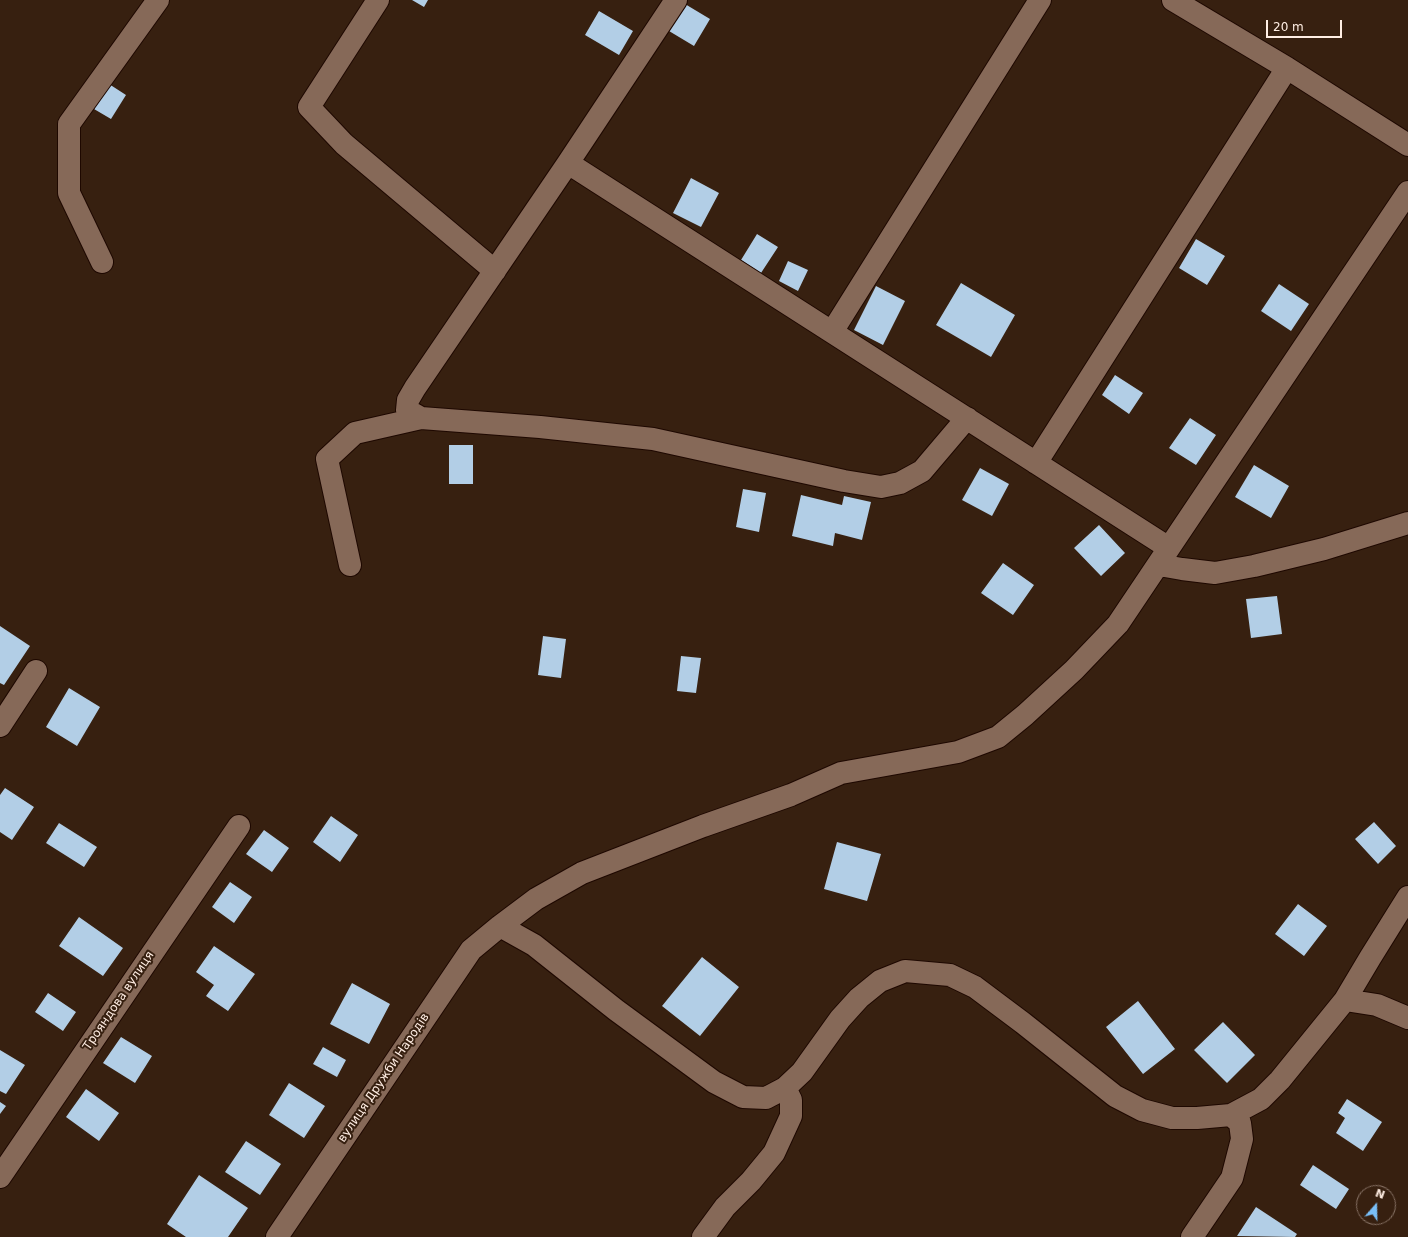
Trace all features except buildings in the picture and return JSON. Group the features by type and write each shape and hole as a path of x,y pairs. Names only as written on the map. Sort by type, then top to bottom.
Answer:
{"street":[{"path":"102,262 69,193 69,124 158,0"},
{"path":"378,0 309,107 344,144 495,271"},
{"path":"420,418 407,410 408,400 676,0"},
{"path":"832,332 1040,0"},
{"path":"1173,0 1287,68 1408,145"},
{"path":"1036,463 1287,68"},
{"path":"568,163 1036,463 1182,569 1216,573 1254,566 1324,549 1408,523"},
{"name":"вулиця Дружби Народів","path":"277,1237 471,950 536,899 582,873 703,826 791,795 841,773 958,752 998,737 1025,715 1074,670 1118,624 1408,192"},
{"path":"350,565 327,459 355,433 420,418 540,427 653,439 844,481 881,487 900,483 922,471 967,418"},
{"path":"0,726 36,671"},
{"name":"Трояндова вулиця","path":"0,1177 239,826"},
{"path":"500,926 534,945 616,1010 714,1082 743,1097 766,1098 785,1088 802,1072 840,1019 859,998 880,981 905,971 950,976 975,987 1115,1096 1142,1110 1172,1118 1197,1118 1231,1115 1261,1100 1280,1080 1345,1000 1408,897"},
{"path":"1345,1000 1377,1005 1408,1018"},
{"path":"703,1237 725,1207 774,1153 791,1116 791,1100 785,1088"},
{"path":"1192,1237 1232,1178 1242,1139 1240,1123 1231,1115"}]}
